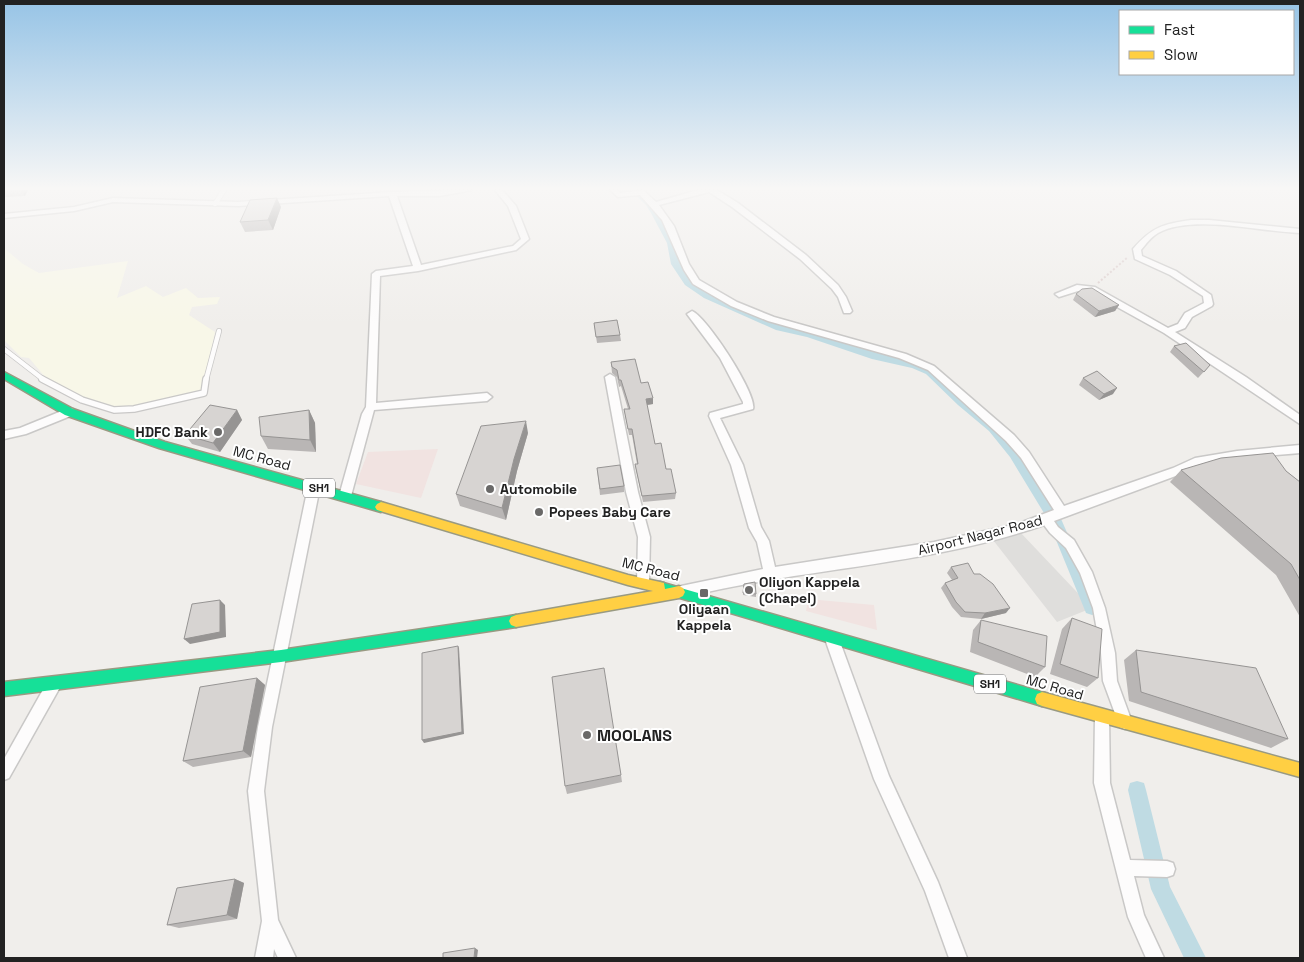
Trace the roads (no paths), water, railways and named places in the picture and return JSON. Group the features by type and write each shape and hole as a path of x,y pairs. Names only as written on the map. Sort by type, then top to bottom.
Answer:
{"main road":[{"name":"MC Road","path":"4,375 68,412 163,445 643,583 681,592 832,639 1300,770"},
{"path":"4,690 281,656 505,623 681,592"}],"street":[{"path":"406,235 418,268"},
{"path":"345,496 367,414 371,407 376,274 418,268 516,248 526,239 523,235"},
{"path":"675,235 689,274 696,282 757,316 896,355 931,368 1010,438 1025,455 1061,512"},
{"path":"775,235 803,256 836,287 847,311"},
{"path":"1151,235 1137,249 1138,257 1173,273 1207,295 1210,304 1188,315 1182,326 1167,331"},
{"path":"1059,294 1077,288 1092,289 1167,331 1242,379 1300,420"},
{"path":"692,314 716,344 733,371 748,402 749,406 714,416 737,465 755,528 764,541 770,574"},
{"path":"610,377 632,492 644,537 643,583"},
{"path":"371,407 487,397"},
{"path":"4,435 22,431 68,412"},
{"name":"Airport Nagar Road","path":"681,592 718,582 938,547 1014,529 1050,524 1061,512 1177,471 1195,462 1237,455 1300,449"},
{"path":"264,958 270,921 256,791 265,727 314,487"},
{"path":"1050,524 1070,544 1086,572 1099,608 1108,653 1110,681 1125,722"},
{"path":"832,639 882,779 932,888 958,958"},
{"path":"4,773 54,684"},
{"path":"1102,716 1102,783 1136,917 1155,958"},
{"path":"1124,868 1167,869"},
{"path":"270,921 287,958"}],"lane":[{"path":"4,349 47,384 82,400 114,410 128,410 204,393 208,370 219,331"}],"waterway":[{"path":"668,235 672,243 676,264 689,283 708,296 780,327 810,334 876,356 915,365 930,371 962,402 994,428 1015,453 1053,516 1092,608"},
{"path":"1137,790 1161,889 1195,958"}],"place":[{"name":"HDFC Bank","path":"218,432"},
{"name":"Automobile","path":"490,489"},
{"name":"Popees Baby Care","path":"539,512"},
{"name":"Oliyon Kappela (Chapel)","path":"749,590"},
{"name":"Oliyaan Kappela","path":"704,593"},
{"name":"MOOLANS","path":"587,735"}]}
